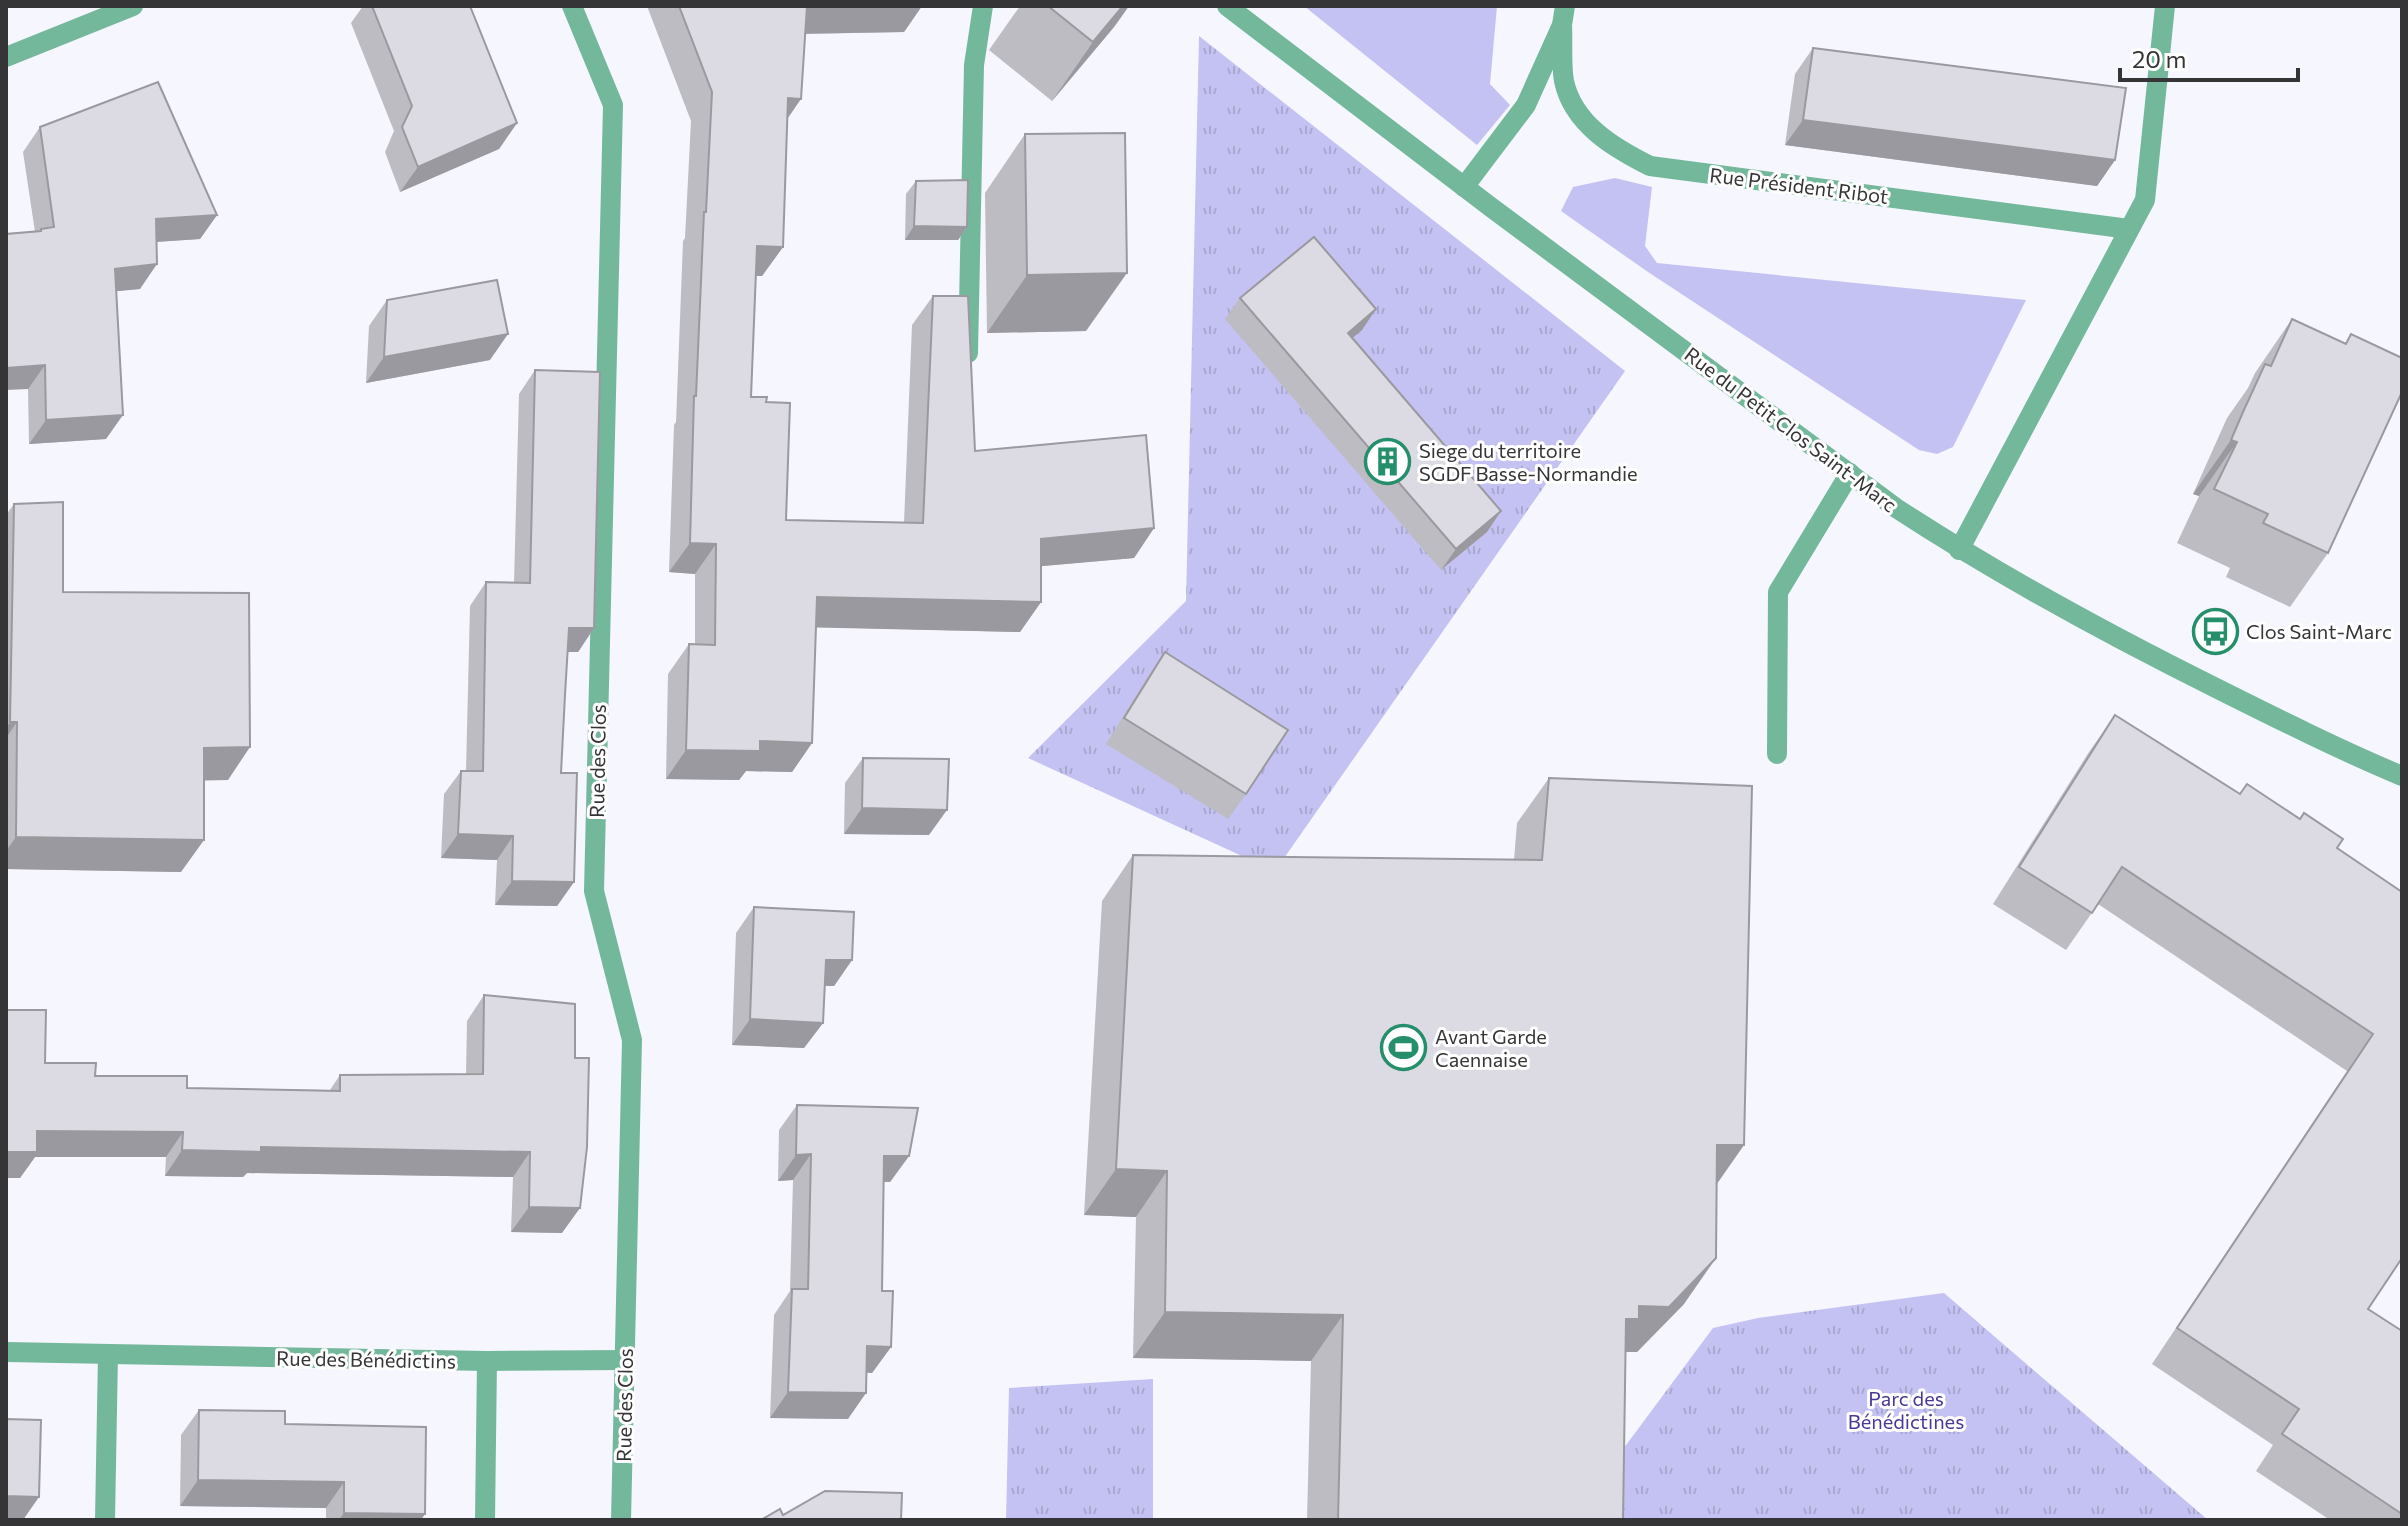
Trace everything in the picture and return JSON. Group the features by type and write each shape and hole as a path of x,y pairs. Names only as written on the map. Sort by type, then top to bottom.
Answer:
{"street":[{"path":"6,57 133,6"},
{"name":"Rue des Clos","path":"572,6 613,105 594,891 632,1040 621,1520"},
{"path":"968,373 974,65 983,6"},
{"name":"Rue du Petit Clos Saint-Marc","path":"1227,6 1464,187 1896,508 1959,550 2123,642 2339,749 2402,776"},
{"path":"1959,550 2145,200 2165,6"},
{"name":"Rue Président Ribot","path":"1464,187 1526,105 1563,16"},
{"name":"Rue Président Ribot","path":"1563,16 1564,81 1577,113 1623,153 1650,166 2129,229"},
{"path":"1777,754 1778,592 1850,473"},
{"name":"Rue des Bénédictins","path":"6,1352 487,1361 625,1360"},
{"path":"105,1520 108,1354"},
{"path":"485,1520 487,1361"}],"green space":[{"path":"1304,6 1497,6 1490,84 1510,105 1477,145"},
{"path":"1199,36 1625,371 1275,871 1028,758 1186,601"},
{"path":"1615,178 1652,187 1645,246 1657,263 2026,300 1953,447 1937,454 1919,450 1648,272 1561,211 1573,187"},
{"name":"Parc des Bénédictines","path":"1944,1293 2208,1520 1602,1520 1612,1464 1713,1328 1758,1318"},
{"path":"1153,1379 1153,1520 1006,1520 1009,1388"}],"building":[{"path":"372,6 470,6 517,123 418,167 402,127 412,106"},
{"path":"679,6 807,6 801,99 788,98 783,247 757,246 751,397 767,397 766,402 790,403 786,520 923,523 933,296 968,296 975,451 1146,435 1154,528 1041,539 1041,602 817,597 812,743 760,741 760,751 686,750 689,644 715,645 716,544 690,543 694,396 712,92"},
{"path":"1048,6 1123,6 1093,42"},
{"path":"1813,48 2126,88 2115,160 1803,120"},
{"path":"158,82 217,215 156,219 157,264 115,269 123,415 46,420 45,365 6,368 6,234 54,227 40,127"},
{"path":"1125,133 1127,273 1027,275 1025,134"},
{"path":"968,180 967,227 914,226 916,181"},
{"path":"1314,237 1376,309 1348,333 1501,511 1456,549 1240,298"},
{"path":"497,280 508,334 384,357 387,300"},
{"path":"2292,319 2346,344 2351,334 2402,358 2402,392 2328,553 2263,523 2268,514 2214,489 2237,442 2231,440 2265,364 2271,366"},
{"path":"535,370 600,372 594,628 569,628 561,773 577,773 574,882 512,881 513,836 458,834 461,771 483,771 486,582 530,583"},
{"path":"63,502 63,592 249,593 250,747 204,748 204,840 16,837 17,722 10,722 14,504"},
{"path":"1165,652 1288,730 1246,794 1124,718"},
{"path":"2115,715 2240,794 2247,784 2300,819 2304,813 2343,839 2337,848 2402,892 2402,1258 2368,1309 2402,1331 2402,1514 2282,1434 2299,1409 2177,1328 2373,1034 2122,867 2092,913 2019,867"},
{"path":"863,758 949,759 947,810 862,808"},
{"name":"Avant Garde Caennaise","path":"1549,778 1752,786 1744,1145 1717,1145 1716,1258 1669,1307 1639,1306 1639,1319 1626,1319 1623,1520 1338,1520 1343,1315 1165,1312 1167,1171 1116,1169 1133,855 1542,860"},
{"path":"754,907 854,912 852,960 826,960 823,1023 750,1019"},
{"path":"484,995 575,1004 575,1058 589,1058 587,1147 580,1208 529,1207 530,1152 261,1147 261,1152 182,1150 183,1132 37,1131 37,1152 6,1152 6,1010 46,1010 45,1063 96,1063 95,1076 187,1076 187,1088 340,1091 340,1075 483,1074"},
{"path":"797,1105 918,1108 909,1156 884,1156 882,1291 893,1291 891,1347 867,1346 866,1393 788,1392 792,1289 808,1289 811,1154 796,1155"},
{"path":"199,1410 285,1411 285,1424 426,1427 425,1514 344,1513 344,1482 198,1480"},
{"path":"6,1419 41,1420 39,1497 6,1496"},
{"path":"825,1491 902,1493 901,1520 761,1520 780,1509 783,1515"}],"place":[{"name":"Siege du territoire SGDF Basse-Normandie","path":"1388,462"},
{"name":"Clos Saint-Marc","path":"2215,631"},
{"name":"Avant Garde Caennaise","path":"1404,1048"}]}
